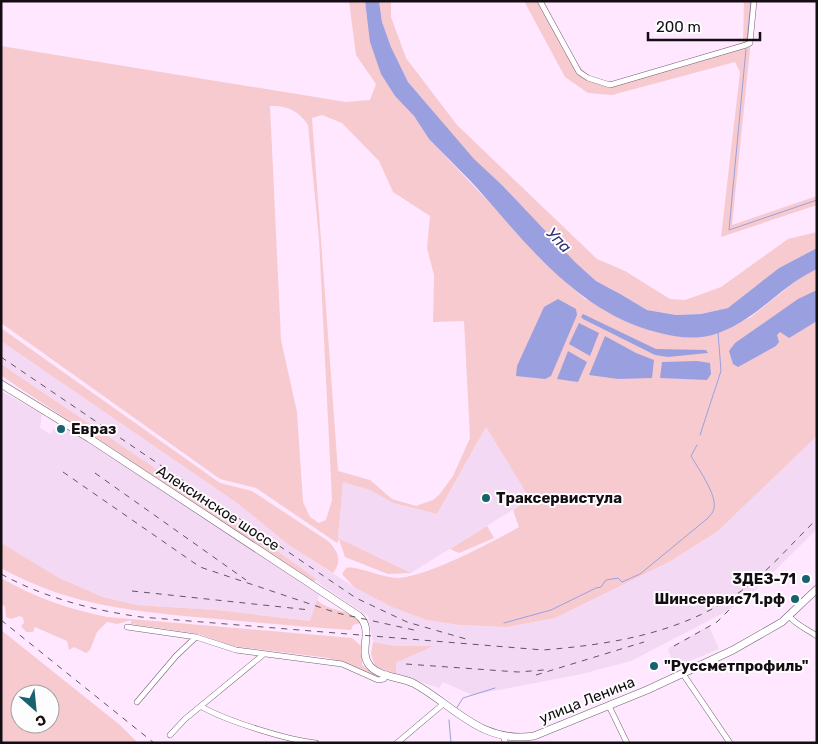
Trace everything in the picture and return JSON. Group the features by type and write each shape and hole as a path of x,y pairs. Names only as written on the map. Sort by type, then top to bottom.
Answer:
{"main road":[{"name":"Алексинское шоссе","path":"1,384 89,438 356,613 364,620 366,627 366,659 372,668 387,674"},
{"name":"улица Ленина","path":"387,674 414,684 476,730 505,741 518,741 610,706 683,674 750,641 788,616 817,589"}],"street":[{"path":"540,1 579,72 588,78 610,85 746,45 750,42 754,1"},
{"path":"788,616 795,624 805,627 817,636"},
{"path":"127,626 196,637 236,650 342,664 378,680 384,679 387,674"},
{"path":"138,702 176,656 196,637"},
{"path":"170,735 185,719 202,707 264,654"},
{"path":"683,674 730,743"},
{"path":"397,743 442,705"},
{"path":"610,706 627,743"},
{"path":"202,707 213,713 264,730 316,743"}],"shaded area":[{"path":"349,1 365,1 367,17 395,96 414,116 429,139 559,276 585,299 711,335 751,317 802,276 817,269 817,436 718,531 671,561 555,618 508,627 459,625 427,620 392,607 354,587 342,574 346,568 350,568 398,578 410,576 460,558 519,527 513,510 530,499 486,427 437,514 393,503 370,490 343,482 338,538 411,573 388,574 345,557 339,539 337,543 256,488 220,479 1,323 1,46 346,102 370,100 376,84 356,55","holes":["270,106 292,110 301,116 308,125 319,239 332,500 326,520 319,523 310,517 303,502 297,412 281,340","322,115 342,123 379,161 393,192 430,216 427,248 434,275 433,322 464,321 470,438 453,476 439,495 433,500 416,506 392,499 370,480 338,471 312,118"]},
{"path":"379,1 391,1 391,17 406,58 457,125 597,259 625,271 670,299 685,300 721,287 788,239 817,232 817,248 779,268 729,308 701,314 676,315 647,310 596,281 575,262 502,185 474,160 408,82 391,47 382,22"},
{"path":"524,1 544,1 558,31 576,62 590,76 605,81 621,81 743,42 744,1 755,1 732,225 817,196 817,205 721,237 740,72 735,62 612,95 588,93 565,77"},
{"path":"1,328 220,483 252,491 328,541 337,553 338,564 336,569 333,573 290,546 237,503 1,341"},
{"path":"1,341 237,503 290,546 354,587 427,620 460,625 508,627 555,618 671,561 718,531 817,436 817,529 754,591 729,610 631,661 582,674 472,695 443,682 439,688 396,674 396,663 432,646 396,646 373,642 368,616 330,591 276,550 1,364"},
{"path":"1,364 276,550 316,579 314,582 18,387 1,375"},
{"path":"1,391 42,414 40,428 50,434 58,424 90,441 319,595 311,621 217,610 136,605 103,597 59,578 1,543"},
{"path":"486,427 530,499 411,573 338,538 343,482 370,490 393,503 437,514"},
{"path":"487,526 494,538 459,553 450,549"},
{"path":"1,543 59,578 103,597 136,605 217,610 310,621 317,600 328,607 350,614 360,623 353,625 351,630 189,616 106,606 53,591 1,568"},
{"path":"1,578 52,602 107,617 352,638 362,647 362,665 376,676 329,658 232,646 199,634 131,624 131,620 117,624 107,622 97,632 90,650 86,653 74,647 69,650 67,641 35,627 33,632 26,632 21,626 24,623 23,618 20,616 11,619 6,617 5,607 1,603"},
{"path":"709,626 719,649 675,667 668,650 670,647"},
{"path":"1,630 120,725 138,743 1,743"},
{"path":"373,642 396,646 433,646 396,663 396,674 375,666 371,654"}],"water":[{"path":"365,1 379,1 382,22 391,47 408,82 474,159 596,281 647,310 676,315 701,314 728,308 779,268 817,248 817,269 790,285 741,322 705,337 684,337 656,332 629,323 605,310 560,278 540,258 471,181 429,139 414,116 395,96 381,74 370,42"},
{"path":"817,290 817,321 789,338 780,332 777,335 779,342 776,346 738,367 733,364 729,351 735,343 798,299"},
{"path":"558,299 576,309 577,315 551,376 545,379 516,376 517,366 544,307"},
{"path":"583,314 656,349 706,350 708,353 668,357 655,355 583,319 581,317"},
{"path":"579,323 599,333 590,356 569,344"},
{"path":"605,336 636,353 654,360 652,378 618,379 589,375"},
{"path":"568,351 587,362 578,382 557,379"},
{"path":"697,361 710,363 711,374 707,380 660,378 662,362"}],"waterway":[{"path":"747,41 751,1"},
{"path":"746,49 729,230 817,200"},
{"path":"700,435 721,371 718,332"},
{"path":"504,623 551,610 601,587 606,580 618,578 622,582 640,574 708,518 714,508 713,496 691,456 697,445"},
{"path":"456,709 463,698 495,688"},
{"path":"449,720 451,743"}],"railway":[{"path":"1,357 356,598 407,622 466,639"},
{"path":"63,472 200,567 337,613 414,630"},
{"path":"95,473 246,580"},
{"path":"1,574 35,590 69,602 141,617 543,650 624,639 676,625 701,615 725,602 748,586 775,562 817,519"},
{"path":"132,591 310,610"},
{"path":"674,646 717,622 746,593"},
{"path":"1,620 154,743"},
{"path":"536,675 644,642"},
{"path":"406,664 518,672 544,670"}],"place":[{"name":"Евраз","path":"61,429"},
{"name":"Траксервистула","path":"486,498"},
{"name":"3ДЕЗ-71","path":"806,579"},
{"name":"Шинсервис71.рф","path":"795,599"},
{"name":"\"Руссметпрофиль\"","path":"654,666"}],"water label":[{"name":"Упа","path":"559,240"}]}
